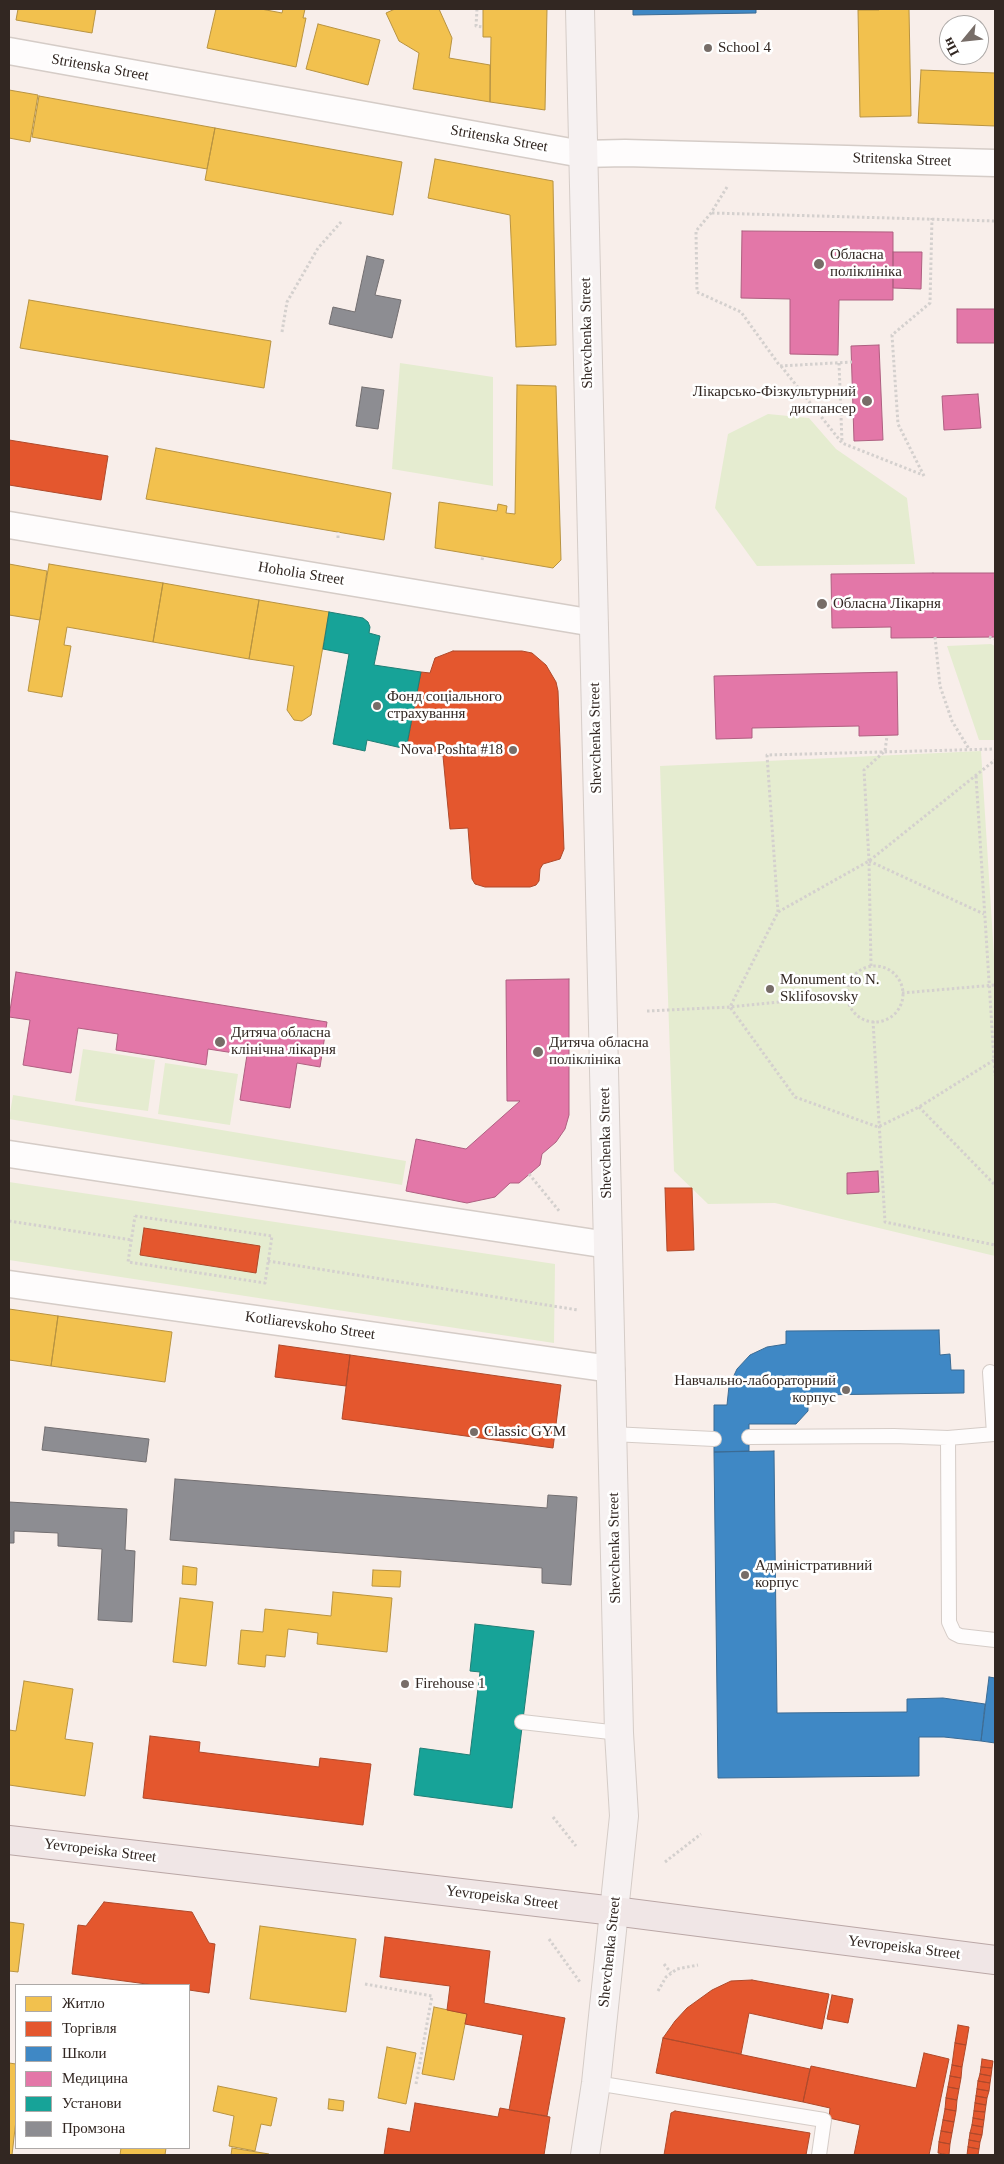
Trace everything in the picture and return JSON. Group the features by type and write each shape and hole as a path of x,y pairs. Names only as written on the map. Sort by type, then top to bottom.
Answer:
{"main road":[{"name":"Yevropeiska Street","path":"9,1840 614,1912 995,1960"}],"street":[{"name":"Shevchenka Street","path":"580,9 619,1733 624,1816 596,2083 585,2155"},
{"name":"Stritenska Street","path":"9,52 582,154 625,153 995,163"},
{"name":"Hoholia Street","path":"9,525 594,622"},
{"path":"9,1154 608,1245"},
{"name":"Kotliarevskoho Street","path":"9,1284 611,1368"}],"lane":[{"path":"749,1437 894,1436 948,1438 995,1434 990,1372"},
{"path":"612,1434 714,1438"},
{"path":"948,1438 949,1622 954,1633 960,1636 995,1640"},
{"path":"522,1722 619,1733"},
{"path":"596,2083 824,2120 819,2155"}],"path":[{"path":"477,9 476,26 483,27"},
{"path":"727,187 711,213 696,230 697,292 740,312 780,366 842,443 924,476 898,424 892,335 930,303 932,218"},
{"path":"711,213 995,221"},
{"path":"282,332 287,302 318,248 342,221"},
{"path":"840,362 842,443"},
{"path":"780,366 852,362"},
{"path":"338,532 338,538"},
{"path":"989,637 995,639"},
{"path":"935,638 940,686 952,721 969,749"},
{"path":"871,966 869,862 864,770 885,751 887,736"},
{"path":"730,1007 778,912 767,754 995,749"},
{"path":"778,912 869,862 995,760"},
{"path":"976,776 995,1076"},
{"path":"869,862 984,914"},
{"path":"871,966 880,966 889,970 901,984 902,993 901,1004 895,1013 886,1019 873,1022 865,1020 856,1014 849,1006 847,995 850,980 863,968 871,966"},
{"path":"902,993 995,985"},
{"path":"647,1011 730,1007 847,995"},
{"path":"730,1007 794,1097 878,1127 919,1107 994,1060"},
{"path":"873,1022 885,1222 995,1244"},
{"path":"919,1107 995,1185"},
{"path":"529,1174 561,1212"},
{"path":"135,1216 272,1236 265,1283 128,1262 132,1240 135,1216"},
{"path":"9,1222 132,1240"},
{"path":"268,1261 578,1310"},
{"path":"553,1817 576,1846"},
{"path":"665,1862 702,1834"},
{"path":"550,1939 583,1986"},
{"path":"664,1964 671,1973"},
{"path":"658,1990 666,1977 677,1969 698,1965"},
{"path":"365,1984 432,1996 416,2084"}],"green space":[{"path":"400,363 493,377 493,486 392,469"},
{"path":"768,414 809,418 836,449 907,498 915,564 757,566 715,508 728,434"},
{"path":"991,644 995,646 995,740 979,740 947,646"},
{"path":"981,751 995,972 995,1256 775,1203 708,1204 674,1171 660,766"},
{"path":"83,1049 155,1060 148,1111 75,1101"},
{"path":"165,1063 238,1074 230,1125 158,1114"},
{"path":"13,1095 406,1161 402,1185 9,1119"},
{"path":"9,1182 555,1264 554,1343 9,1260"}],"building: Житло":[{"path":"18,9 96,9 92,33 16,20"},
{"path":"216,9 261,9 282,13 283,9 305,9 303,18 306,18 296,67 207,48"},
{"path":"395,9 439,9 452,38 449,58 490,65 490,102 413,89 419,53 399,41 386,13"},
{"path":"483,9 547,9 545,110 490,102 491,37 483,37"},
{"path":"909,9 911,116 860,117 858,10"},
{"path":"318,24 380,40 368,85 306,69"},
{"path":"921,70 995,73 995,126 918,123"},
{"path":"9,90 38,95 30,142 9,138"},
{"path":"39,96 215,128 207,169 32,137"},
{"path":"215,128 402,162 393,215 205,180"},
{"path":"435,159 553,181 556,345 516,347 510,215 428,198"},
{"path":"29,300 271,341 264,388 20,348"},
{"path":"517,385 556,386 561,560 553,568 435,548 439,502 497,511 498,504 507,506 506,513 515,514"},
{"path":"156,448 391,493 384,540 146,499"},
{"path":"9,564 47,571 40,620 9,615"},
{"path":"49,564 163,583 153,642 67,627 64,645 71,646 62,697 28,691"},
{"path":"163,583 259,600 249,659 153,642"},
{"path":"259,600 329,612 311,715 302,721 294,720 287,710 294,666 249,659"},
{"path":"9,1309 58,1316 51,1366 9,1360"},
{"path":"58,1316 172,1332 165,1382 51,1366"},
{"path":"183,1566 197,1568 196,1585 182,1584"},
{"path":"373,1570 401,1571 400,1587 372,1586"},
{"path":"333,1592 392,1598 387,1652 317,1644 318,1633 288,1629 285,1657 266,1655 265,1667 238,1664 241,1630 263,1632 265,1609 331,1616"},
{"path":"180,1598 213,1602 206,1666 173,1662"},
{"path":"24,1681 73,1689 65,1739 93,1743 85,1796 9,1785 9,1730 16,1731"},
{"path":"9,1922 24,1924 18,1972 9,1971"},
{"path":"260,1926 356,1939 346,2012 250,1999"},
{"path":"434,2007 467,2014 454,2080 422,2074"},
{"path":"387,2047 416,2053 406,2104 378,2098"},
{"path":"9,2063 15,2064 15,2129 12,2155 9,2155"},
{"path":"218,2086 277,2098 271,2126 261,2124 255,2151 229,2146 234,2116 213,2111"},
{"path":"329,2099 344,2101 343,2111 328,2109"},
{"path":"232,2148 269,2154 269,2155 231,2155"},
{"path":"121,2149 166,2149 165,2155 120,2155"}],"building: Торгівля":[{"path":"9,440 108,456 101,500 9,485"},
{"path":"453,651 522,651 532,653 546,665 556,682 558,691 564,849 560,859 543,864 540,869 539,881 536,885 530,887 485,887 475,884 472,879 468,828 450,829 443,756 417,753 409,746 408,740 421,672 430,673 435,658"},
{"path":"665,1188 692,1188 694,1250 667,1251"},
{"path":"144,1228 260,1246 256,1273 140,1255"},
{"path":"279,1345 350,1355 346,1386 275,1377"},
{"path":"350,1355 561,1385 553,1448 342,1419"},
{"path":"150,1736 200,1742 199,1752 319,1767 320,1758 371,1764 363,1825 143,1798"},
{"path":"104,1902 192,1912 209,1943 215,1944 209,1993 190,1990 190,1984 147,1984 72,1974 78,1925 86,1926"},
{"path":"385,1937 490,1951 484,2003 565,2018 547,2116 509,2110 523,2035 465,2024 467,2014 447,2010 450,1986 380,1977"},
{"path":"752,1980 829,1994 822,2029 749,2013 741,2054 663,2038 687,2008 712,1990 731,1981"},
{"path":"832,1995 853,1999 848,2023 827,2019"},
{"path":"958,2025 969,2027 966,2045 955,2043"},
{"path":"663,2038 810,2069 803,2102 656,2073"},
{"path":"955,2043 966,2045 962,2067 952,2065"},
{"path":"924,2053 949,2059 929,2155 854,2155 860,2125 829,2118 830,2108 803,2102 811,2066 916,2088"},
{"path":"982,2059 993,2061 992,2068 981,2067"},
{"path":"952,2065 962,2067 961,2078 950,2076"},
{"path":"981,2067 992,2068 991,2076 980,2074"},
{"path":"980,2074 991,2076 990,2083 978,2081"},
{"path":"950,2076 961,2078 959,2089 948,2087"},
{"path":"978,2081 990,2083 989,2091 977,2089"},
{"path":"948,2087 959,2089 957,2100 946,2098"},
{"path":"977,2089 989,2091 987,2098 976,2096"},
{"path":"976,2096 987,2098 986,2105 975,2103"},
{"path":"946,2098 957,2100 956,2111 945,2109"},
{"path":"415,2103 498,2117 500,2108 550,2117 544,2155 384,2155 388,2128 410,2132"},
{"path":"975,2103 986,2105 985,2112 974,2111"},
{"path":"945,2109 956,2111 954,2122 943,2120"},
{"path":"675,2111 810,2133 806,2155 664,2155 671,2113"},
{"path":"974,2111 985,2112 984,2120 973,2118"},
{"path":"973,2118 984,2120 983,2127 972,2125"},
{"path":"943,2120 954,2122 952,2133 941,2131"},
{"path":"972,2125 983,2127 982,2135 970,2133"},
{"path":"941,2131 952,2133 950,2144 939,2142"},
{"path":"970,2133 982,2135 980,2142 969,2140"},
{"path":"969,2140 980,2142 979,2149 968,2147"},
{"path":"939,2142 950,2144 949,2155 938,2153"},
{"path":"968,2147 979,2149 978,2155 967,2155"}],"building: Школи":[{"path":"633,9 756,9 756,13 633,15"},
{"name":"Навчально-лабораторний корпус","path":"939,1330 940,1355 950,1354 951,1370 964,1370 964,1393 808,1395 808,1411 796,1424 749,1424 749,1451 714,1452 714,1405 727,1405 729,1386 737,1369 750,1355 767,1347 786,1344 786,1331"},
{"name":"Адміністративний корпус","path":"774,1451 777,1713 907,1712 907,1699 943,1698 985,1704 981,1741 944,1737 919,1737 919,1776 718,1778 714,1452"},
{"path":"989,1677 995,1678 995,1743 981,1741"}],"building: Медицина":[{"path":"742,231 893,232 893,300 839,300 838,355 790,354 790,299 741,298"},
{"path":"893,252 922,252 921,289 893,288"},
{"path":"957,309 995,309 995,343 957,343"},
{"name":"Лікарсько-Фізкультурний диспансер","path":"879,345 883,440 854,441 851,346"},
{"path":"978,394 981,428 944,430 942,396"},
{"path":"995,573 995,637 891,638 891,627 832,628 831,574"},
{"path":"897,672 898,735 859,736 859,726 752,728 752,738 716,739 714,676"},
{"name":"Дитяча обласна клінічна лікарня","path":"16,972 327,1022 320,1067 297,1063 290,1108 240,1100 247,1055 208,1049 206,1065 116,1050 118,1034 78,1028 71,1073 23,1065 30,1020 9,1017"},
{"name":"Дитяча обласна поліклініка","path":"569,979 569,1115 565,1129 556,1142 542,1154 540,1165 519,1183 510,1183 495,1197 467,1203 406,1191 416,1139 466,1149 520,1101 507,1101 506,980"},
{"path":"878,1171 879,1192 847,1194 847,1173"}],"building: Установи":[{"name":"Фонд соціального страхування","path":"329,612 363,618 370,627 369,633 380,636 374,665 421,672 406,749 367,740 365,751 333,744 349,654 323,649"},
{"path":"475,1624 534,1631 512,1808 414,1795 420,1748 470,1755 480,1672 470,1671"}],"building: Промзона":[{"path":"367,256 384,260 375,295 401,300 392,338 329,324 333,307 355,312"},
{"path":"362,387 384,390 378,429 356,426"},
{"path":"45,1427 149,1439 146,1462 42,1450"},
{"path":"175,1479 547,1508 548,1495 577,1497 571,1585 542,1583 542,1568 170,1540"},
{"path":"9,1502 127,1509 125,1550 135,1551 132,1622 98,1620 102,1549 58,1546 58,1533 14,1531 14,1543 9,1543"}],"place":[{"name":"School 4","path":"708,48"},
{"name":"Обласна поліклініка","path":"819,264"},
{"name":"Лікарсько-Фізкультурний диспансер","path":"867,401"},
{"name":"Обласна Лікарня","path":"822,604"},
{"name":"Фонд соціального страхування","path":"377,706"},
{"name":"Nova Poshta #18","path":"513,750"},
{"name":"Monument to N. Sklifosovsky","path":"770,989"},
{"name":"Дитяча обласна клінічна лікарня","path":"220,1042"},
{"name":"Дитяча обласна поліклініка","path":"538,1052"},
{"name":"Навчально-лабораторний корпус","path":"846,1390"},
{"name":"Classic GYM","path":"474,1432"},
{"name":"Адміністративний корпус","path":"745,1575"},
{"name":"Firehouse 1","path":"405,1684"}]}
